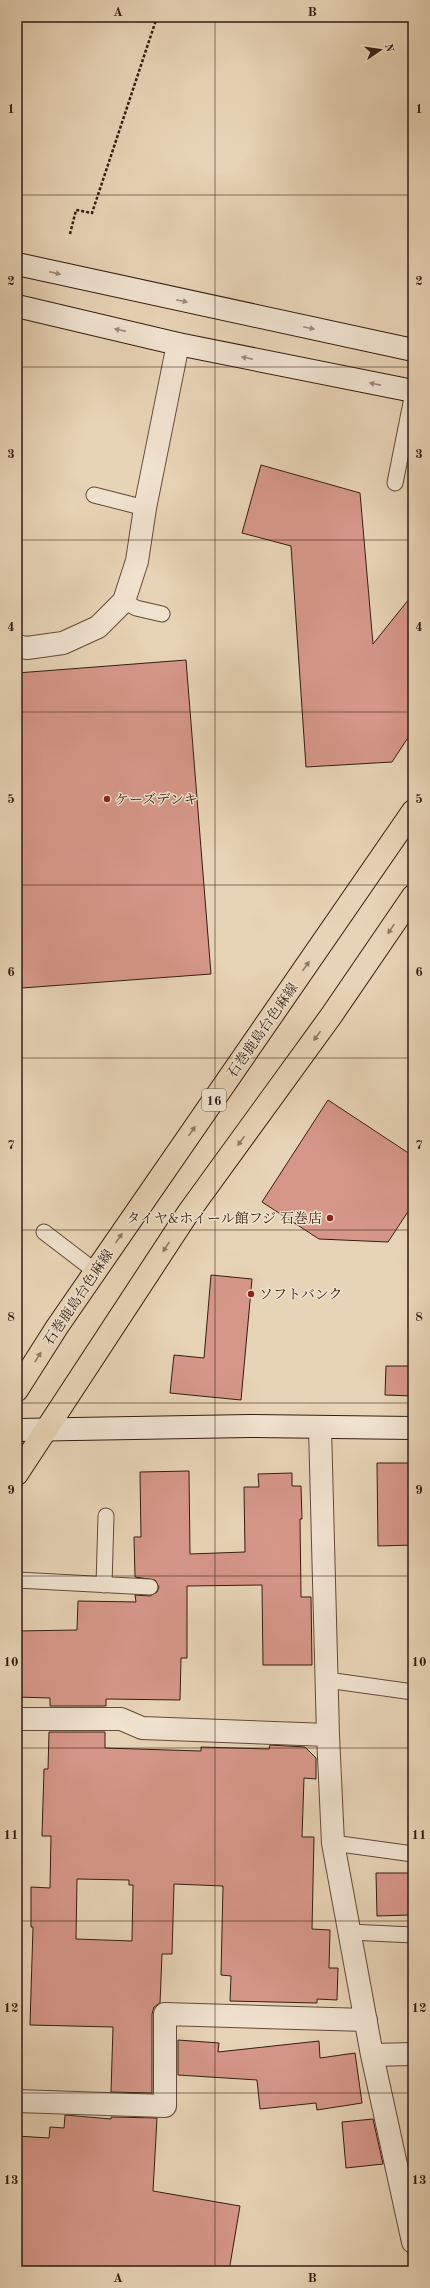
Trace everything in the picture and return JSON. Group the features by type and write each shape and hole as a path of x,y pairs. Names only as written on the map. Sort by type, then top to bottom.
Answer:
{"main road":[{"name":"石巻鹿島台色麻線","path":"17,1390 95,1272 413,811"},
{"path":"17,1474 188,1213 331,1016 413,896"}],"street":[{"path":"17,264 413,350"},
{"path":"17,306 178,344 413,392"},
{"path":"17,646 27,648 63,643 98,627 124,601 137,561 145,508 178,344"},
{"path":"320,1427 328,1735 334,1844 372,2056 413,2241"},
{"path":"17,1430 320,1427 413,1428"},
{"path":"17,1719 121,1719 142,1728 328,1735"},
{"path":"17,2101 165,2106 165,2014 366,2020"},
{"path":"372,2056 413,2054"}],"lane":[{"path":"395,483 413,392"},
{"path":"94,495 145,508"},
{"path":"124,601 136,608 162,614"},
{"path":"44,1232 95,1272"},
{"path":"104,1585 106,1516"},
{"path":"17,1580 150,1587"},
{"path":"327,1680 413,1692"},
{"path":"334,1844 413,1854"},
{"path":"349,1932 413,1935"}],"path":[{"path":"70,234 76,210 92,213 157,17"}],"building":[{"path":"261,465 360,493 373,644 413,594 413,730 392,762 306,767 291,546 242,533"},
{"name":"ケーズデンキ","path":"186,660 211,974 22,988 17,926 17,673"},
{"path":"328,1100 413,1156 413,1204 388,1242 319,1239 262,1202"},
{"path":"211,1275 252,1279 241,1400 170,1393 174,1355 204,1358"},
{"path":"386,1366 413,1366 413,1396 385,1395"},
{"path":"377,1463 413,1463 413,1545 378,1546"},
{"path":"189,1471 190,1554 245,1552 244,1487 259,1487 258,1474 292,1473 292,1486 301,1486 301,1597 311,1597 312,1665 263,1665 262,1585 187,1586 187,1658 181,1658 180,1700 106,1699 106,1706 50,1706 50,1698 17,1697 17,1631 77,1630 78,1601 136,1602 135,1595 150,1596 157,1592 159,1587 155,1580 135,1577 134,1537 141,1537 140,1472"},
{"path":"49,1732 105,1732 105,1748 201,1751 201,1747 269,1749 270,1745 305,1747 316,1758 316,1779 304,1778 302,1837 314,1837 312,1929 330,1930 329,1968 338,1968 337,2000 317,1999 317,2003 230,2001 231,1976 221,1975 223,1886 174,1884 172,1954 162,1954 160,2003 154,2007 152,2014 152,2093 111,2092 113,2027 30,2025 33,1927 31,1927 31,1887 50,1888 51,1836 42,1836 44,1769 48,1769","holes":["77,1879 129,1880 129,1885 133,1885 132,1941 76,1939"]},
{"path":"376,1873 409,1873 411,1915 377,1916"},
{"path":"178,2040 219,2043 218,2052 319,2041 320,2058 355,2053 362,2103 317,2110 316,2103 260,2109 257,2080 178,2075"},
{"path":"65,2115 111,2119 111,2117 157,2118 153,2191 240,2206 229,2271 17,2271 17,2136 49,2138 50,2127 64,2128"},
{"path":"373,2119 383,2164 346,2168 342,2122"}],"place":[{"name":"ケーズデンキ","path":"107,799"},
{"name":"タイヤ&ホイール館フジ 石巻店","path":"330,1218"},
{"name":"ソフトバンク","path":"251,1294"}]}
